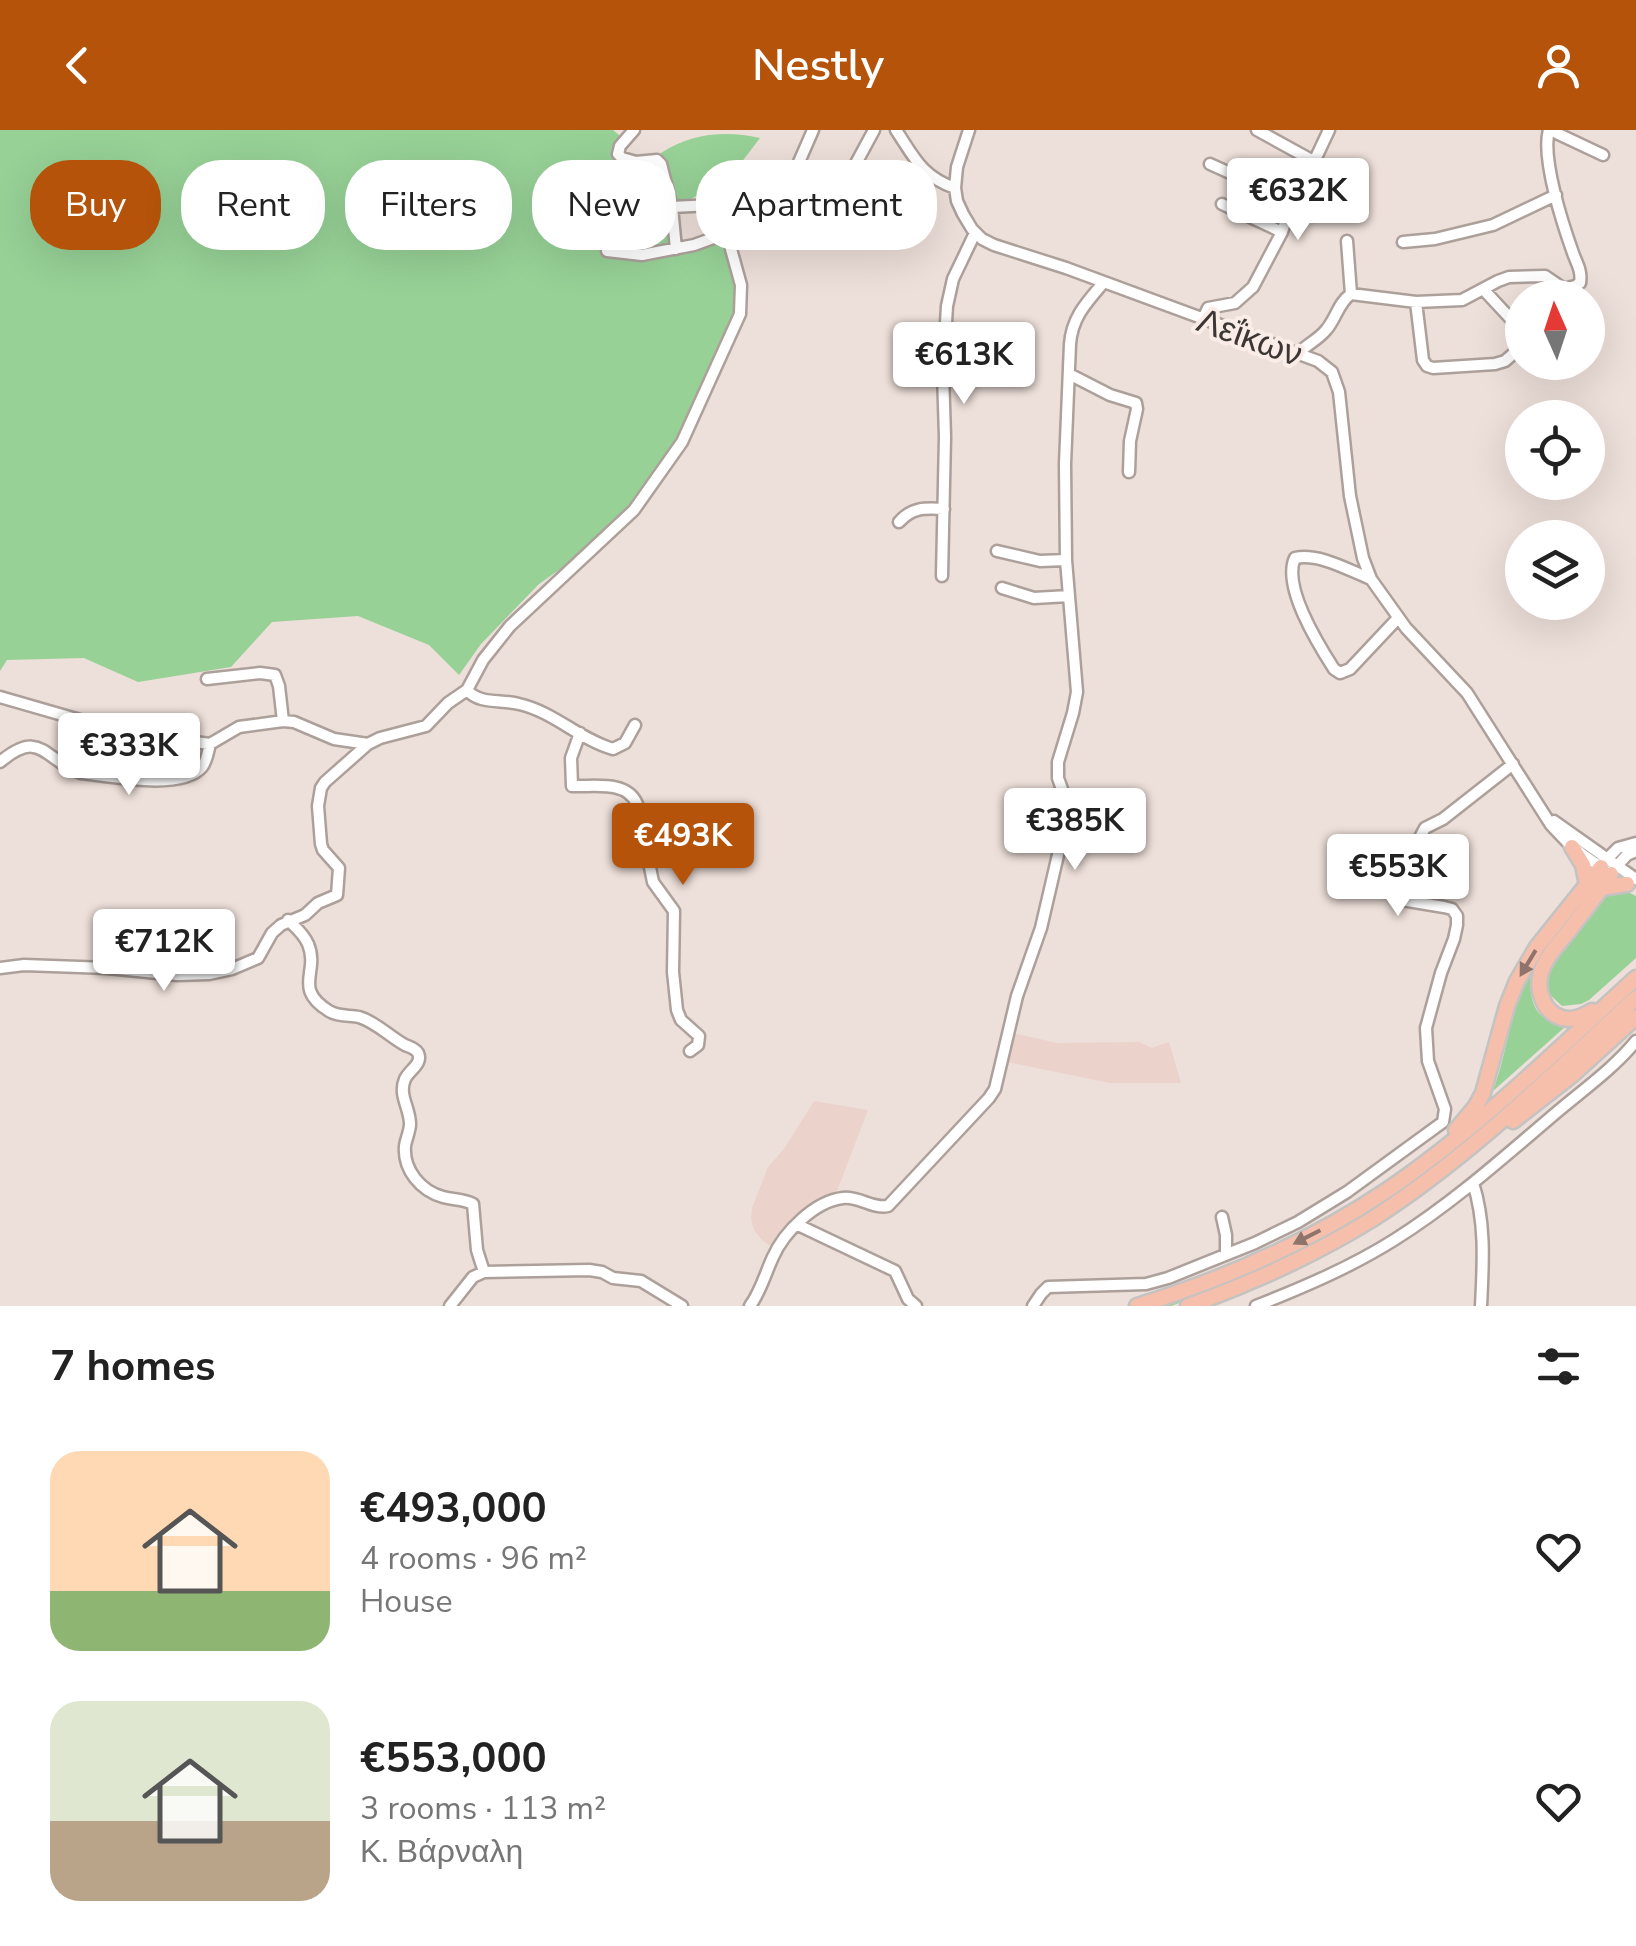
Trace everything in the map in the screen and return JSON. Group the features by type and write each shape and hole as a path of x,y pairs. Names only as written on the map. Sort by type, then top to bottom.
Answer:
{"highway":[{"path":"1572,847 1594,887"},
{"path":"1609,866 1544,965 1539,983 1542,999 1558,1016 1577,1018 1636,978"},
{"path":"1393,1196 1476,1106 1517,981 1537,947 1594,887 1633,884"},
{"path":"1393,1196 1636,978"},
{"path":"1188,1306 1323,1247 1490,1130 1636,998"},
{"path":"1137,1306 1266,1258 1434,1180 1543,1098 1636,1016"}],"street":[{"path":"628,160 618,154 634,130"},
{"path":"800,160 813,130"},
{"path":"858,160 874,130"},
{"path":"896,130 925,173 955,188"},
{"path":"942,576 943,373 948,297 975,233 957,201 955,188 957,166 969,130"},
{"path":"1257,130 1315,162"},
{"path":"1203,319 1208,308 1235,303 1250,291 1282,232 1292,200 1315,162 1328,130"},
{"path":"1299,353 1327,330 1343,300 1351,294 1416,302 1462,300 1509,277 1544,276 1564,289 1576,286 1581,272 1556,194 1547,145 1550,130 1603,156"},
{"path":"1210,164 1292,200"},
{"path":"1403,242 1434,240 1481,228 1556,194"},
{"path":"1222,204 1282,232"},
{"name":"Λεΐκων","path":"975,233 988,243 1325,365 1337,382 1350,496 1364,563 1372,579 1398,618 1462,686 1550,824 1572,847 1609,866"},
{"path":"1347,241 1351,294"},
{"path":"607,250 642,255 696,243"},
{"path":"0,968 24,964 156,974 221,972 258,958 272,933 288,920 305,915 318,903 338,895 338,868 321,844 319,794 324,782 368,744 426,726 467,690 483,660 510,626 639,504 687,433 741,308 741,282 731,250"},
{"path":"750,1306 778,1247 798,1225 824,1205 845,1198 888,1206 996,1089 1016,996 1042,928 1064,828 1058,762 1077,692 1066,560 1071,333 1083,306 1104,282"},
{"path":"1483,289 1505,313"},
{"path":"1416,302 1427,366 1495,364 1505,360"},
{"path":"1069,374 1136,403 1128,472"},
{"path":"900,522 920,508 944,509"},
{"path":"998,550 1034,560 1066,560"},
{"path":"1372,579 1305,556 1295,558 1292,564 1290,575 1297,600 1335,671 1342,673 1352,668 1398,618"},
{"path":"1002,588 1034,598 1069,596"},
{"path":"208,680 260,673 275,675 280,686 283,721"},
{"path":"467,690 476,699 522,704 612,749 625,743 635,724"},
{"path":"0,697 125,733 210,744 239,726 283,721 334,740 368,744"},
{"path":"572,786 571,758 580,734"},
{"path":"0,762 18,748 34,746 81,773 151,780 175,778 202,768 210,744"},
{"path":"1033,1306 1048,1287 1146,1284 1285,1229 1333,1202 1439,1126 1446,1114 1428,1062 1426,1028 1440,973 1458,926 1457,916 1452,909 1402,900 1396,896 1395,884 1426,828 1514,764"},
{"path":"558,786 625,790 633,794 653,882 674,911 676,1010 699,1036 698,1045 690,1051"},
{"name":"Λεΐκων","path":"1540,806 1633,884"},
{"path":"1609,866 1618,848 1636,843"},
{"path":"1609,866 1636,852"},
{"path":"288,920 308,944 308,988 312,995 329,1011 366,1020 415,1049 418,1062 405,1079 403,1091 410,1121 406,1160 418,1182 431,1192 473,1204 477,1250 484,1272"},
{"path":"1256,1306 1370,1254 1422,1221 1621,1058 1636,1040"},
{"path":"1473,1183 1482,1222 1481,1306"},
{"path":"1222,1217 1226,1255"},
{"path":"798,1225 894,1271 908,1299 916,1306"},
{"path":"450,1306 473,1277 484,1272 596,1270 613,1278 641,1281 682,1306"}],"shaded area":[{"path":"1013,1033 1057,1043 1139,1042 1152,1048 1169,1042 1181,1083 1110,1083 1007,1062"},
{"path":"814,1101 868,1110 837,1191 792,1225 773,1248 754,1230 752,1208 768,1167"}],"green space":[{"path":"0,130 613,130 624,139 616,160 532,160 532,250 676,250 676,247 696,242 696,250 732,250 740,278 738,318 711,364 687,425 627,512 583,553 539,584 481,644 459,675 429,645 358,616 272,622 231,667 138,682 84,658 7,660 0,671"},
{"path":"734,134 760,138 743,160 696,160 696,196 676,206 676,160 659,160 661,153 697,137"},
{"path":"1622,889 1636,896 1636,958 1589,1000 1562,1006 1546,991 1549,965 1605,892"},
{"path":"1532,966 1531,990 1536,1009 1550,1020 1574,1019 1493,1091 1519,996"},
{"path":"1636,984 1636,990 1509,1106 1408,1188 1324,1240 1274,1264 1171,1306 1157,1306 1343,1225"}]}
